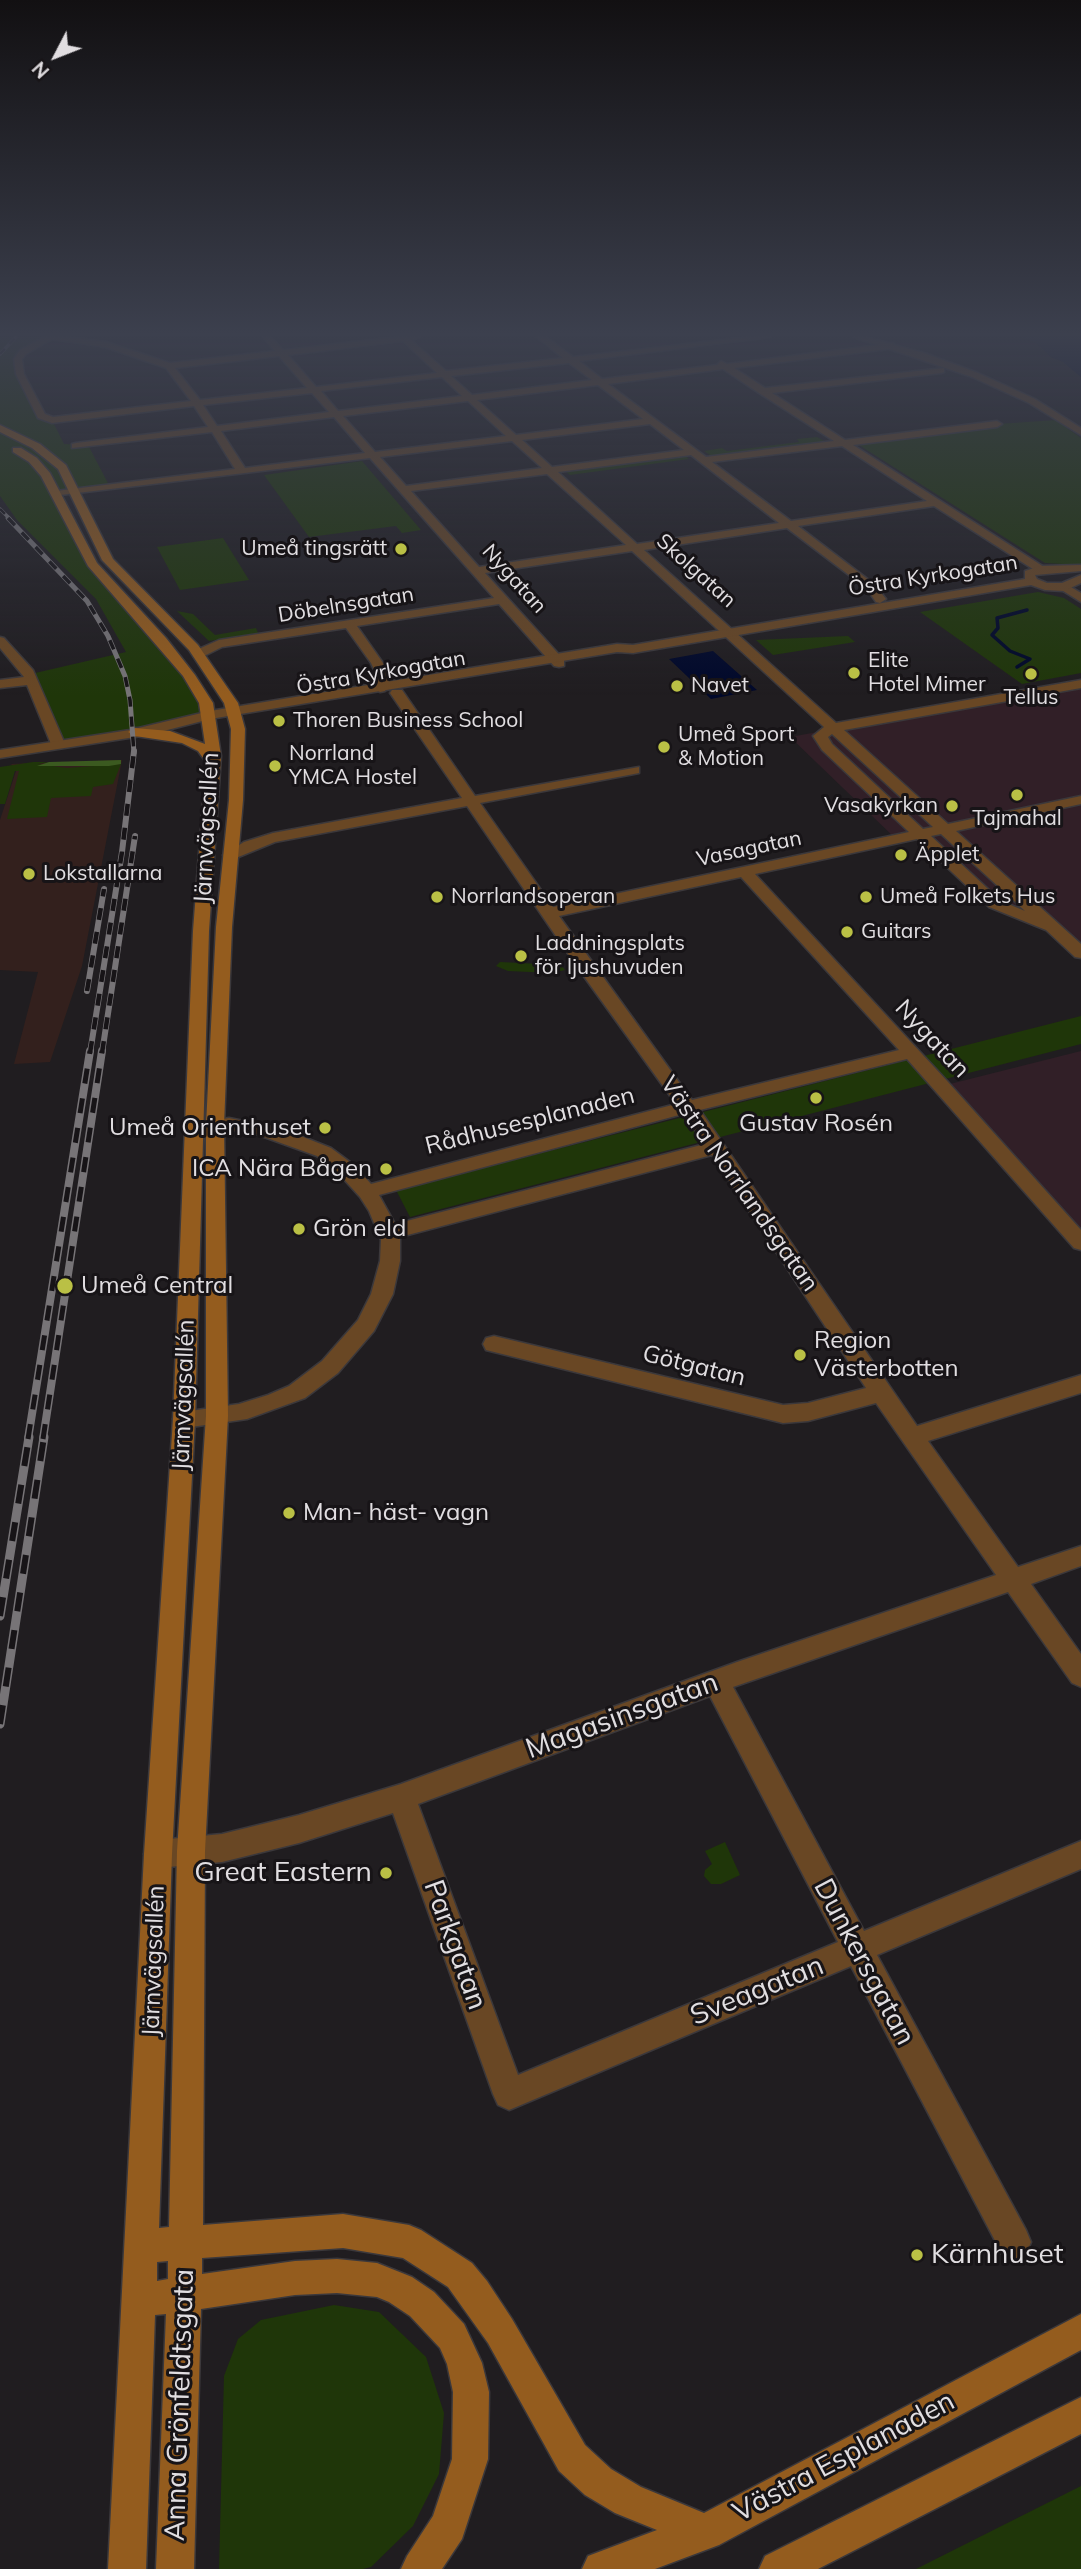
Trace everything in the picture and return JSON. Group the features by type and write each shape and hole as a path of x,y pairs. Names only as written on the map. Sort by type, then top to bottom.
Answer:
{"main road":[{"name":"Järnvägsallén","path":"28,457 46,475 92,564 184,667 206,703 214,763 201,931 204,1127 217,1416 191,1851 186,2241"},
{"path":"51,457 65,472 108,560 198,654 235,715"},
{"name":"Järnvägsallén","path":"141,2300 158,1854 204,1127 233,832 238,729 235,715"},
{"path":"135,732 170,735 187,740 202,748 214,763"},
{"path":"143,2246 343,2231 409,2242 460,2275 475,2293 500,2331 572,2458 598,2482 628,2500 706,2532"},
{"name":"Anna Grönfeldtsgata","path":"174,2569 186,2241"},
{"path":"141,2300 295,2278 337,2276 377,2280 400,2289 422,2304 452,2336 464,2363 471,2392 470,2459 449,2526 420,2569"},
{"name":"Anna Grönfeldtsgata","path":"127,2569 141,2300"},
{"name":"Västra Esplanaden","path":"601,2569 706,2532 1081,2331"},
{"path":"778,2569 1081,2415"}],"street":[{"path":"233,457 242,471"},
{"path":"57,494 358,457"},
{"name":"Nygatan","path":"375,457 557,661"},
{"name":"Skolgatan","path":"537,457 1081,953"},
{"path":"404,489 654,457"},
{"path":"699,457 870,586 880,599"},
{"path":"703,460 727,457"},
{"path":"863,457 1040,569"},
{"path":"477,571 933,503"},
{"name":"Östra Kyrkogatan","path":"0,754 235,715 397,693 617,648 632,649 1032,581 1045,586 1064,587 1074,584 1080,576 1063,570 1040,569 1029,573 1032,581"},
{"path":"1064,587 1081,598"},
{"name":"Döbelnsgatan","path":"198,654 213,646 502,600"},
{"path":"349,624 377,663 384,678 380,688"},
{"path":"0,641 27,670 58,744"},
{"name":"Östra Kyrkogatan","path":"235,715 380,688 557,661"},
{"path":"0,684 32,680"},
{"path":"832,728 1081,684"},
{"name":"Västra Norrlandsgatan","path":"397,693 470,801 717,1147 881,1393 1081,1675"},
{"name":"Skolgatan","path":"832,728 820,736 822,742 995,904 1055,929"},
{"path":"231,855 249,845 273,838 634,770"},
{"name":"Vasagatan","path":"550,913 1081,800"},
{"path":"233,832 273,838"},
{"name":"Nygatan","path":"744,871 911,1052 1081,1243"},
{"name":"Rådhusesplanaden","path":"367,1192 688,1107 911,1052"},
{"path":"184,1419 239,1413 298,1392 346,1352 366,1325 382,1294 390,1261 389,1233 367,1192 347,1170 324,1152 253,1128 204,1127"},
{"path":"389,1233 717,1147"},
{"name":"Götgatan","path":"494,1344 783,1414 808,1412 881,1393"},
{"path":"914,1436 1081,1384"},
{"name":"Magasinsgatan","path":"158,1854 222,1848 299,1829 401,1797 716,1682 1081,1556"},
{"name":"Dunkersgatan","path":"716,1682 1014,2242"},
{"name":"Parkgatan","path":"401,1797 509,2094"},
{"name":"Sveagatan","path":"509,2094 1081,1855"}],"shaded area":[{"path":"1081,684 1081,953 1055,929 1005,910 920,834 896,839 790,737"},
{"path":"122,760 82,966 50,1062 14,1064 38,972 0,970 0,820 16,771 11,764"},
{"path":"1081,1051 1081,1243 942,1086"}],"green space":[{"path":"0,457 94,457 111,489 57,494 92,564 162,641 210,715 135,732 58,744 31,674 126,652 96,599 17,520 0,496"},
{"path":"670,457 689,459 570,475 565,471"},
{"path":"878,457 1081,457 1081,565 1045,563"},
{"path":"362,461 421,530 402,533 396,526 309,537 264,475"},
{"path":"223,538 249,580 180,590 157,547"},
{"path":"1038,592 1064,598 1081,609 1081,673 1022,684 920,612"},
{"path":"177,611 193,614 215,635 256,628 258,633 209,641"},
{"path":"848,636 855,642 773,655 756,640"},
{"path":"121,760 121,764 109,766 37,766 49,762"},
{"path":"49,762 38,764 67,768 121,764 113,784 93,787 91,796 51,798 47,817 7,819 19,771 15,771 5,804 0,804 0,767"},
{"path":"500,962 561,965 565,970 552,973 508,971 496,966"},
{"path":"1081,1016 1081,1044 410,1217 396,1190"},
{"path":"725,1842 740,1875 721,1884 711,1884 704,1876 705,1870 712,1864 705,1851"},
{"path":"334,2305 379,2312 426,2357 444,2413 439,2474 413,2526 371,2567 219,2569 224,2376 238,2339 261,2320"},
{"path":"1081,2486 1081,2569 916,2569"}],"water":[{"path":"713,651 757,690 711,699 669,659"}],"waterway":[{"path":"1017,667 1030,659 1010,651 992,635 998,628 997,618 1027,610"}],"railway":[{"path":"0,509 10,519"},
{"path":"8,518 87,601 108,636 125,676 130,700 134,752"},
{"path":"90,1053 122,852 134,752"},
{"path":"102,1053 135,836"},
{"path":"87,991 104,889"},
{"path":"28,1439 90,1051"},
{"path":"43,1439 102,1051"},
{"path":"0,1616 29,1437"},
{"path":"0,1724 44,1437"}],"place":[{"name":"Umeå tingsrätt","path":"401,549"},
{"name":"Elite Hotel Mimer","path":"854,673"},
{"name":"Tellus","path":"1031,674"},
{"name":"Navet","path":"677,686"},
{"name":"Thoren Business School","path":"279,721"},
{"name":"Umeå Sport & Motion","path":"664,747"},
{"name":"Norrland YMCA Hostel","path":"275,766"},
{"name":"Tajmahal","path":"1017,795"},
{"name":"Vasakyrkan","path":"952,806"},
{"name":"Äpplet","path":"901,855"},
{"name":"Lokstallarna","path":"29,874"},
{"name":"Norrlandsoperan","path":"437,897"},
{"name":"Umeå Folkets Hus","path":"866,897"},
{"name":"Guitars","path":"847,932"},
{"name":"Laddningsplats för ljushuvuden","path":"521,956"},
{"name":"Gustav Rosén","path":"816,1098"},
{"name":"Umeå Orienthuset","path":"325,1128"},
{"name":"ICA Nära Bågen","path":"386,1169"},
{"name":"Grön eld","path":"299,1229"},
{"name":"Umeå Central","path":"65,1286"},
{"name":"Region Västerbotten","path":"800,1355"},
{"name":"Man- häst- vagn","path":"289,1513"},
{"name":"Great Eastern","path":"386,1873"},
{"name":"Kärnhuset","path":"917,2255"}]}
